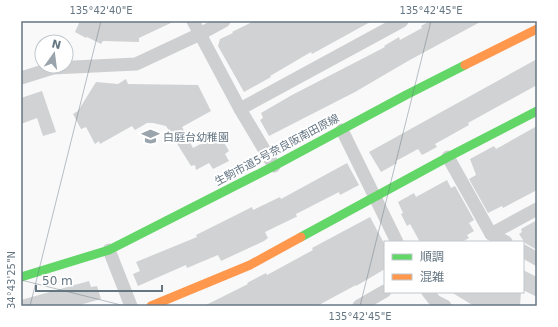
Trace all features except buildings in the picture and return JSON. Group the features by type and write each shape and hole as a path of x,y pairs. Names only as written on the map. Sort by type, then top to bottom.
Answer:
{"street":[{"path":"193,21 240,109 274,166"},
{"path":"21,78 53,68 136,64 224,21"},
{"path":"240,109 402,21"},
{"name":"生駒市道5号奈良阪南田原線","path":"21,277 109,250 274,166 406,95 537,29"},
{"path":"151,306 250,265 448,157 537,111"},
{"path":"342,130 374,198 396,241"},
{"path":"448,157 491,234 504,241"},
{"path":"491,234 537,209"},
{"path":"109,250 131,306"},
{"path":"524,252 537,259"},
{"path":"359,306 384,292"},
{"path":"429,293 435,301 445,306"}],"traffic: fast":[{"path":"21,277 109,250 274,166 465,65"},
{"path":"301,237 448,157 537,111"}],"traffic: slow":[{"path":"465,65 537,29"},
{"path":"151,306 250,265 301,237"}],"place":[{"name":"白庭台幼稚園","path":"150,137"}]}
